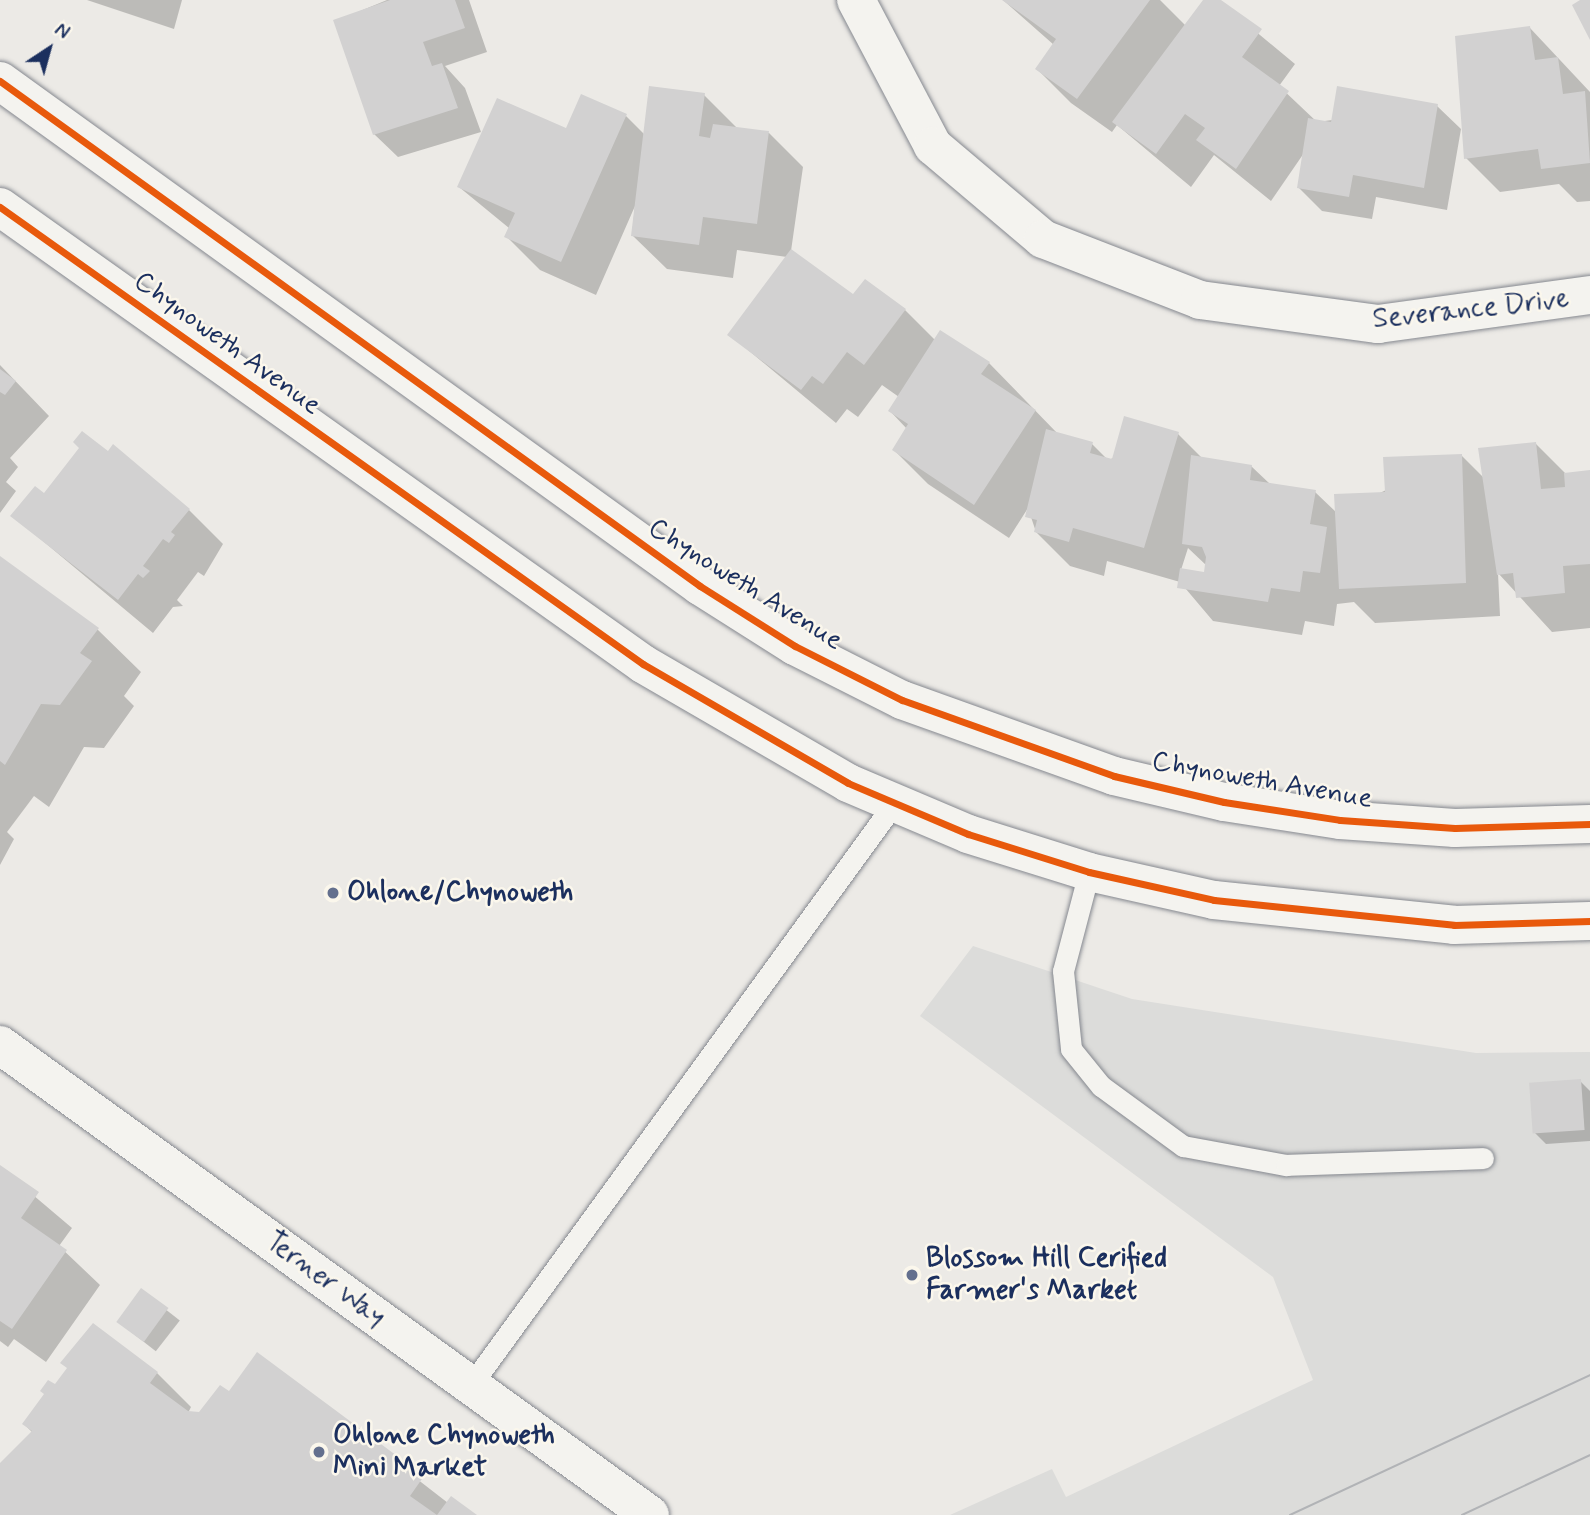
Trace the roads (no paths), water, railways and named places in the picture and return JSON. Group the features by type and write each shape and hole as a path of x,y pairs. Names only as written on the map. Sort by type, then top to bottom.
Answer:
{"street":[{"name":"Severance Drive","path":"856,0 933,146 1043,239 1200,300 1378,324 1590,295"},
{"name":"Chynoweth Avenue","path":"0,81 700,586 795,646 902,700 1101,772 1224,802 1340,820 1455,828 1590,824"},
{"name":"Chynoweth Avenue","path":"0,207 643,664 743,727 895,802 1088,872 1213,900 1332,917 1454,925 1590,921"},
{"name":"Terner Way","path":"0,1045 650,1515"}],"lane":[{"path":"471,1385 895,802"},
{"path":"1088,872 1063,971 1071,1049 1101,1086 1183,1146 1286,1166 1483,1158"}],"tram line":[{"path":"1290,1515 1590,1375"},
{"path":"1462,1515 1590,1455"}],"place":[{"name":"Ohlone/Chynoweth","path":"333,893"},
{"name":"Blossom Hill Cerified Farmer's Market","path":"912,1275"},
{"name":"Ohlone Chynoweth Mini Market","path":"319,1452"}]}
